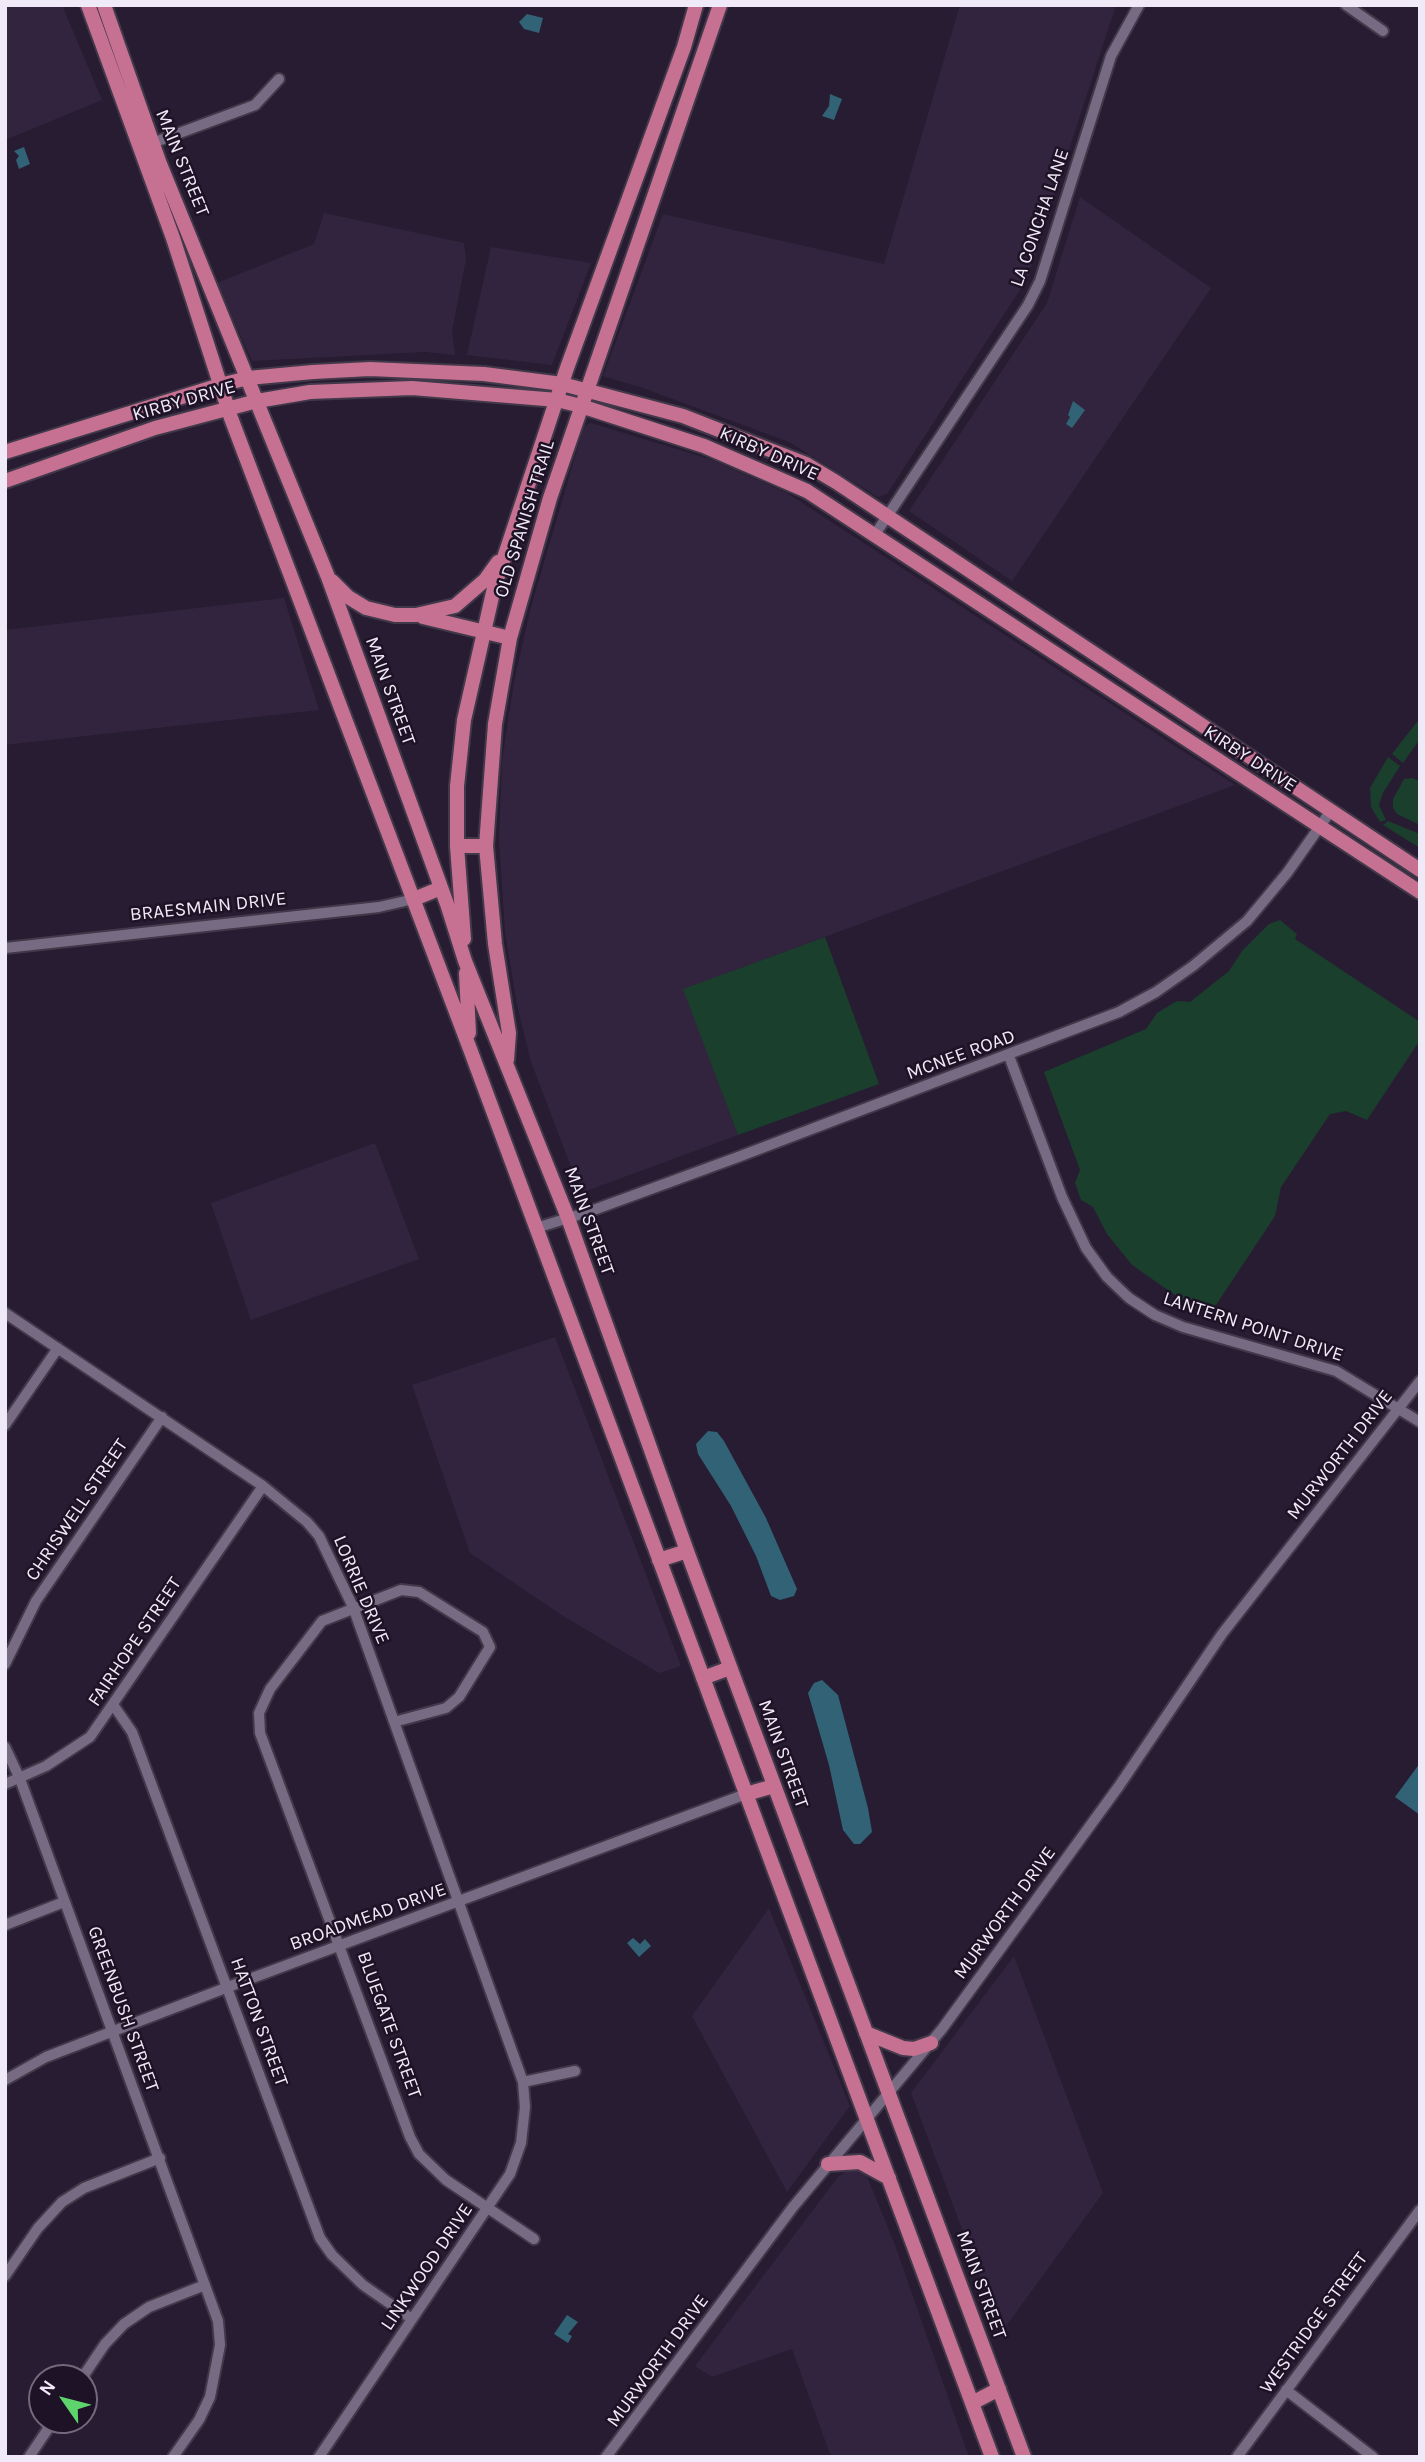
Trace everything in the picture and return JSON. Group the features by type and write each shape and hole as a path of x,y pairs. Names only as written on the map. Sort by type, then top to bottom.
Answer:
{"main road":[{"name":"MAIN STREET","path":"88,5 248,378 328,577 465,961 568,1218 730,1668 1024,2457"},
{"name":"MAIN STREET","path":"103,5 228,409 470,1049 992,2457"},
{"name":"OLD SPANISH TRAIL","path":"470,1049 457,846 457,786 463,730 483,633 562,384 684,47 696,5"},
{"name":"OLD SPANISH TRAIL","path":"506,1065 509,1033 495,944 486,846 495,724 510,638 550,498 720,5"},
{"path":"684,47 704,52"},
{"path":"649,145 669,150"},
{"path":"603,269 625,277"},
{"path":"398,388 399,370"},
{"name":"KIRBY DRIVE","path":"11,450 220,385 248,378 313,372 399,370 484,374 562,384 682,416 806,464 888,515 1420,870"},
{"name":"KIRBY DRIVE","path":"5,481 155,428 257,401 310,392 398,388 557,400 581,406 651,427 758,468 807,491 876,533 1319,828 1420,892"},
{"path":"11,450 26,474"},
{"path":"328,577 348,597 366,608 395,615 416,615 455,606 485,580 509,547"},
{"path":"1008,620 1019,604"},
{"path":"416,615 510,638"},
{"path":"457,846 486,846"},
{"path":"414,900 441,888"},
{"path":"660,1560 687,1551"},
{"path":"703,1678 730,1668"},
{"path":"746,1794 774,1786"},
{"path":"866,2033 903,2048 914,2049 931,2043"},
{"path":"828,2164 860,2162 888,2178"},
{"path":"972,2403 999,2389"}],"street":[{"name":"LA CONCHA LANE","path":"876,533 1028,305 1040,281 1111,56 1139,5"},
{"path":"1346,5 1383,31"},
{"path":"146,145 255,105 279,79"},
{"name":"MCNEE ROAD","path":"536,1228 1010,1056 1119,1012 1156,992 1193,966 1247,921 1330,812"},
{"name":"BRAESMAIN DRIVE","path":"5,948 379,907 414,900"},
{"name":"LANTERN POINT DRIVE","path":"1010,1056 1062,1197 1086,1248 1107,1277 1129,1298 1155,1315 1183,1326 1336,1371 1420,1422"},
{"name":"LORRIE DRIVE","path":"5,1312 263,1486 307,1522 319,1536 353,1607 457,1903"},
{"path":"5,1425 58,1348"},
{"name":"MURWORTH DRIVE","path":"607,2457 828,2164 931,2043 1126,1776 1222,1634 1420,1381"},
{"name":"CHRISWELL STREET","path":"5,1664 36,1601 162,1417"},
{"name":"FAIRHOPE STREET","path":"5,1784 46,1766 90,1737 114,1706 263,1486"},
{"name":"BLUEGATE STREET","path":"394,1722 446,1708 459,1697 489,1647 483,1632 419,1592 401,1590 322,1621 306,1638 270,1689 259,1713 260,1732 342,1946 410,2137 419,2154 446,2180 534,2239"},
{"name":"HATTON STREET","path":"114,1706 132,1732 320,2238 332,2255 363,2285 412,2319"},
{"name":"GREENBUSH STREET","path":"5,1747 20,1779 218,2321 220,2345 216,2377 199,2420 173,2457"},
{"name":"BROADMEAD DRIVE","path":"5,2080 27,2065 113,2031 746,1794"},
{"path":"5,1925 64,1902"},
{"name":"LINKWOOD DRIVE","path":"319,2457 510,2174 521,2143 525,2107 523,2082 457,1903"},
{"path":"523,2082 575,2071"},
{"path":"5,2276 38,2228 62,2202 84,2188 160,2158"},
{"name":"WESTRIDGE STREET","path":"1237,2457 1420,2210"},
{"path":"91,2364 105,2344 124,2324 149,2307 205,2285"},
{"path":"1286,2390 1373,2457"},
{"path":"29,2457 45,2434"}],"shaded area":[{"path":"5,5 62,5 102,100 5,140"},
{"path":"960,5 1109,5 1115,8 1027,279 887,494 878,497 789,442 603,376 663,214 884,264"},
{"path":"1080,197 1211,288 1012,581 909,511 1047,303"},
{"path":"324,213 464,243 466,259 452,331 455,355 425,352 252,361 217,283 314,244"},
{"path":"491,247 591,263 552,365 467,355"},
{"path":"591,423 713,460 787,493 1235,785 684,989 738,1135 581,1193 531,1062 517,1005 505,932 499,838 502,761 514,682 531,607 584,426"},
{"path":"284,598 319,710 5,745 5,630"},
{"path":"375,1143 419,1259 251,1320 211,1203"},
{"path":"555,1337 681,1666 659,1673 560,1614 470,1553 412,1385"},
{"path":"769,1908 850,2106 787,2192 692,2016"},
{"path":"1014,1956 1103,2193 1001,2333 911,2093"},
{"path":"851,2167 864,2169 895,2245 969,2457 831,2457 792,2349 712,2377 695,2366 838,2177"}],"green space":[{"path":"1420,718 1420,739 1403,763 1392,754"},
{"path":"1388,757 1400,766 1383,793 1379,805 1386,820 1380,822 1371,807 1370,788"},
{"path":"1413,778 1420,782 1420,825 1397,814 1393,808 1393,799 1404,779"},
{"path":"1388,821 1420,834 1420,848 1383,825"},
{"path":"1280,920 1297,934 1295,939 1420,1022 1420,1040 1367,1120 1346,1111 1330,1114 1281,1187 1275,1216 1214,1308 1195,1309 1132,1265 1107,1234 1093,1207 1081,1200 1075,1183 1080,1170 1044,1072 1146,1029 1157,1013 1177,1001 1190,1002 1229,971 1242,951 1269,924"},
{"path":"825,937 879,1084 738,1135 683,989"}],"water":[{"path":"527,14 543,18 539,33 524,29 519,22"},
{"path":"830,94 842,99 834,120 822,116 829,106"},
{"path":"24,147 30,164 19,169 16,160 19,156 14,151"},
{"path":"1073,401 1085,410 1072,428 1066,424"},
{"path":"708,1431 717,1432 724,1441 766,1518 797,1589 794,1596 780,1600 771,1596 756,1556 731,1506 698,1454 696,1444"},
{"path":"822,1680 838,1695 868,1808 872,1832 860,1844 854,1844 843,1830 829,1765 808,1693 814,1683"},
{"path":"1420,1763 1420,1815 1395,1797"},
{"path":"633,1938 640,1944 645,1939 651,1946 639,1957 627,1943"},
{"path":"567,2315 578,2322 568,2334 572,2336 568,2343 554,2334"}]}
